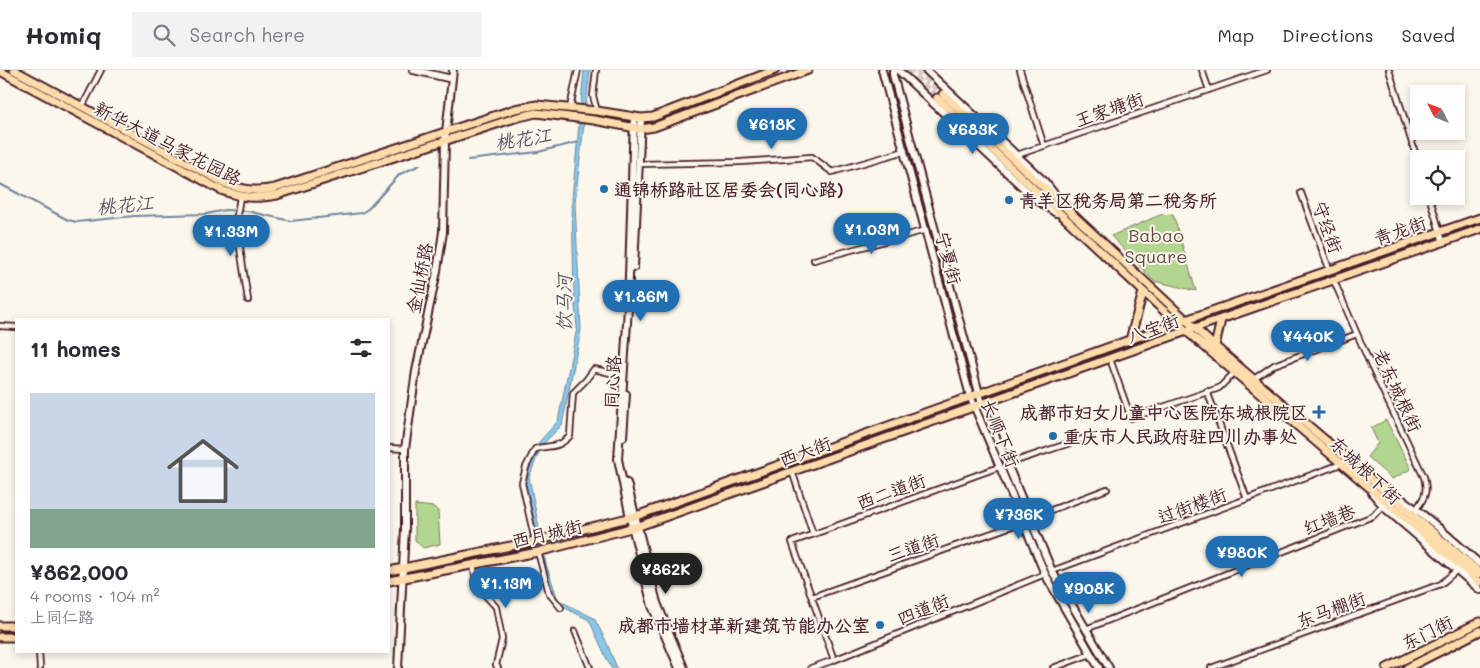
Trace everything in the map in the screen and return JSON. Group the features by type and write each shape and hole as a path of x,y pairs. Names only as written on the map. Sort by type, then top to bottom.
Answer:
{"main road":[{"name":"新华大道马家花园路","path":"14,70 224,183 242,189 259,191 275,188 515,109 537,105 638,117"},
{"path":"638,117 653,117 775,70"},
{"path":"637,128 654,127 808,70"},
{"name":"新华大道马家花园路","path":"0,71 221,190 240,197 260,198 277,195 515,118 536,113 594,120 637,128"},
{"name":"东城根下街","path":"1368,488 1143,292 1065,219 940,96 1070,213 1158,296 1373,481"},
{"name":"青龙街","path":"1330,271 1480,218"},
{"name":"八宝街","path":"982,404 1480,229"},
{"name":"八宝街","path":"978,393 1330,271"},
{"path":"1130,340 1143,292"},
{"path":"1215,346 1221,320"},
{"name":"西大街","path":"633,517 978,393"},
{"name":"西大街","path":"636,527 982,404"},
{"path":"1373,481 1480,573"},
{"path":"1368,488 1480,582"},
{"name":"西月城街","path":"390,571 535,541 633,517"},
{"name":"西月城街","path":"390,581 538,552 636,527"},
{"name":"东门街","path":"1387,668 1480,622"},
{"path":"0,626 15,626"},
{"name":"东门街","path":"1407,668 1480,631"},
{"path":"0,637 15,636"}],"street":[{"path":"82,107 101,70"},
{"path":"413,70 452,79"},
{"name":"金仙桥路","path":"398,668 403,569 405,449 416,371 437,271 443,232 445,142 454,70"},
{"path":"571,108 578,70"},
{"path":"596,70 593,96 596,111"},
{"path":"754,70 758,76"},
{"name":"宁夏街","path":"882,70 970,396"},
{"name":"宁夏街","path":"893,70 978,393"},
{"path":"898,70 1034,198 1065,219"},
{"path":"926,70 1045,182 1070,213"},
{"path":"1020,70 1044,146"},
{"path":"1202,70 1209,90"},
{"name":"王家塘街","path":"1017,155 1267,70"},
{"path":"1389,70 1414,150"},
{"path":"633,517 618,459 638,117"},
{"path":"636,163 741,162 812,157 832,172 905,151"},
{"name":"同心路","path":"636,163 621,462 636,527"},
{"name":"守经街","path":"1301,192 1330,271"},
{"path":"240,197 236,221 248,300"},
{"path":"1431,205 1443,242"},
{"path":"814,260 926,230"},
{"name":"老东城根街","path":"1334,280 1357,334 1424,477 1426,496 1416,509"},
{"path":"0,326 15,327"},
{"path":"1254,379 1274,365 1357,334"},
{"path":"1110,359 1131,418 1219,388 1234,373"},
{"path":"535,541 522,482 526,467 536,449 555,447 564,443 570,436 573,393 594,369 623,376"},
{"path":"1207,391 1247,499"},
{"name":"长顺下街","path":"978,393 1030,518 1048,573 1086,629 1109,668"},
{"name":"长顺下街","path":"970,396 1023,522 1099,668"},
{"path":"1007,464 1082,440"},
{"path":"390,448 405,449"},
{"name":"过街楼街","path":"1048,573 1341,464"},
{"name":"西二道街","path":"812,597 792,542 999,467"},
{"path":"792,471 813,534"},
{"name":"东城根下街","path":"1373,481 1400,496 1480,564"},
{"name":"东城根下街","path":"1368,488 1382,506 1480,590"},
{"path":"1030,518 1107,489"},
{"name":"红墙巷","path":"1086,629 1373,516 1382,506"},
{"name":"三道街","path":"812,597 1023,522"},
{"path":"636,527 652,606 679,668"},
{"path":"636,527 657,603 684,668"},
{"path":"538,552 549,594 561,608"},
{"path":"473,564 477,586 496,607 502,639 496,665 498,668"},
{"name":"东马棚街","path":"1211,668 1441,584 1457,570"},
{"name":"四道街","path":"811,668 1048,573"},
{"path":"812,597 834,660"},
{"path":"575,632 590,668"},
{"path":"39,653 40,668"},
{"path":"1053,668 1091,654"}],"green space":[{"name":"Babao Square","path":"1173,214 1196,291 1154,281 1111,236 1160,215"},
{"path":"1386,420 1411,469 1392,479 1367,457 1378,443 1371,428"},
{"path":"415,505 434,507 438,511 440,544 423,548 415,540"}],"water":[{"path":"584,70 590,70 575,203 581,330 562,425 542,445 529,477 546,564 557,597 560,601 594,618 617,668 611,668 589,620 565,608 551,595 526,495 525,479 539,442 558,421 577,328 574,294 572,200"}],"waterway":[{"name":"桃花江","path":"468,160 538,152 578,142"},
{"name":"桃花江","path":"0,184 68,220 77,222 134,216 206,214 225,210 247,211 291,221 362,213 369,208 400,174 420,165"}],"tunnel":[{"path":"907,70 937,98"},
{"path":"917,70 943,94"}],"place":[{"name":"通锦桥路社区居委会(同心路)","path":"604,189"},
{"name":"青羊区税务局第二税务所","path":"1009,200"},
{"name":"成都市妇女儿童中心医院东城根院区","path":"1319,412"},
{"name":"重庆市人民政府驻四川办事处","path":"1053,436"},
{"name":"成都市墙材革新建筑节能办公室","path":"880,625"}],"water label":[{"name":"饮马河","path":"563,303"}]}
